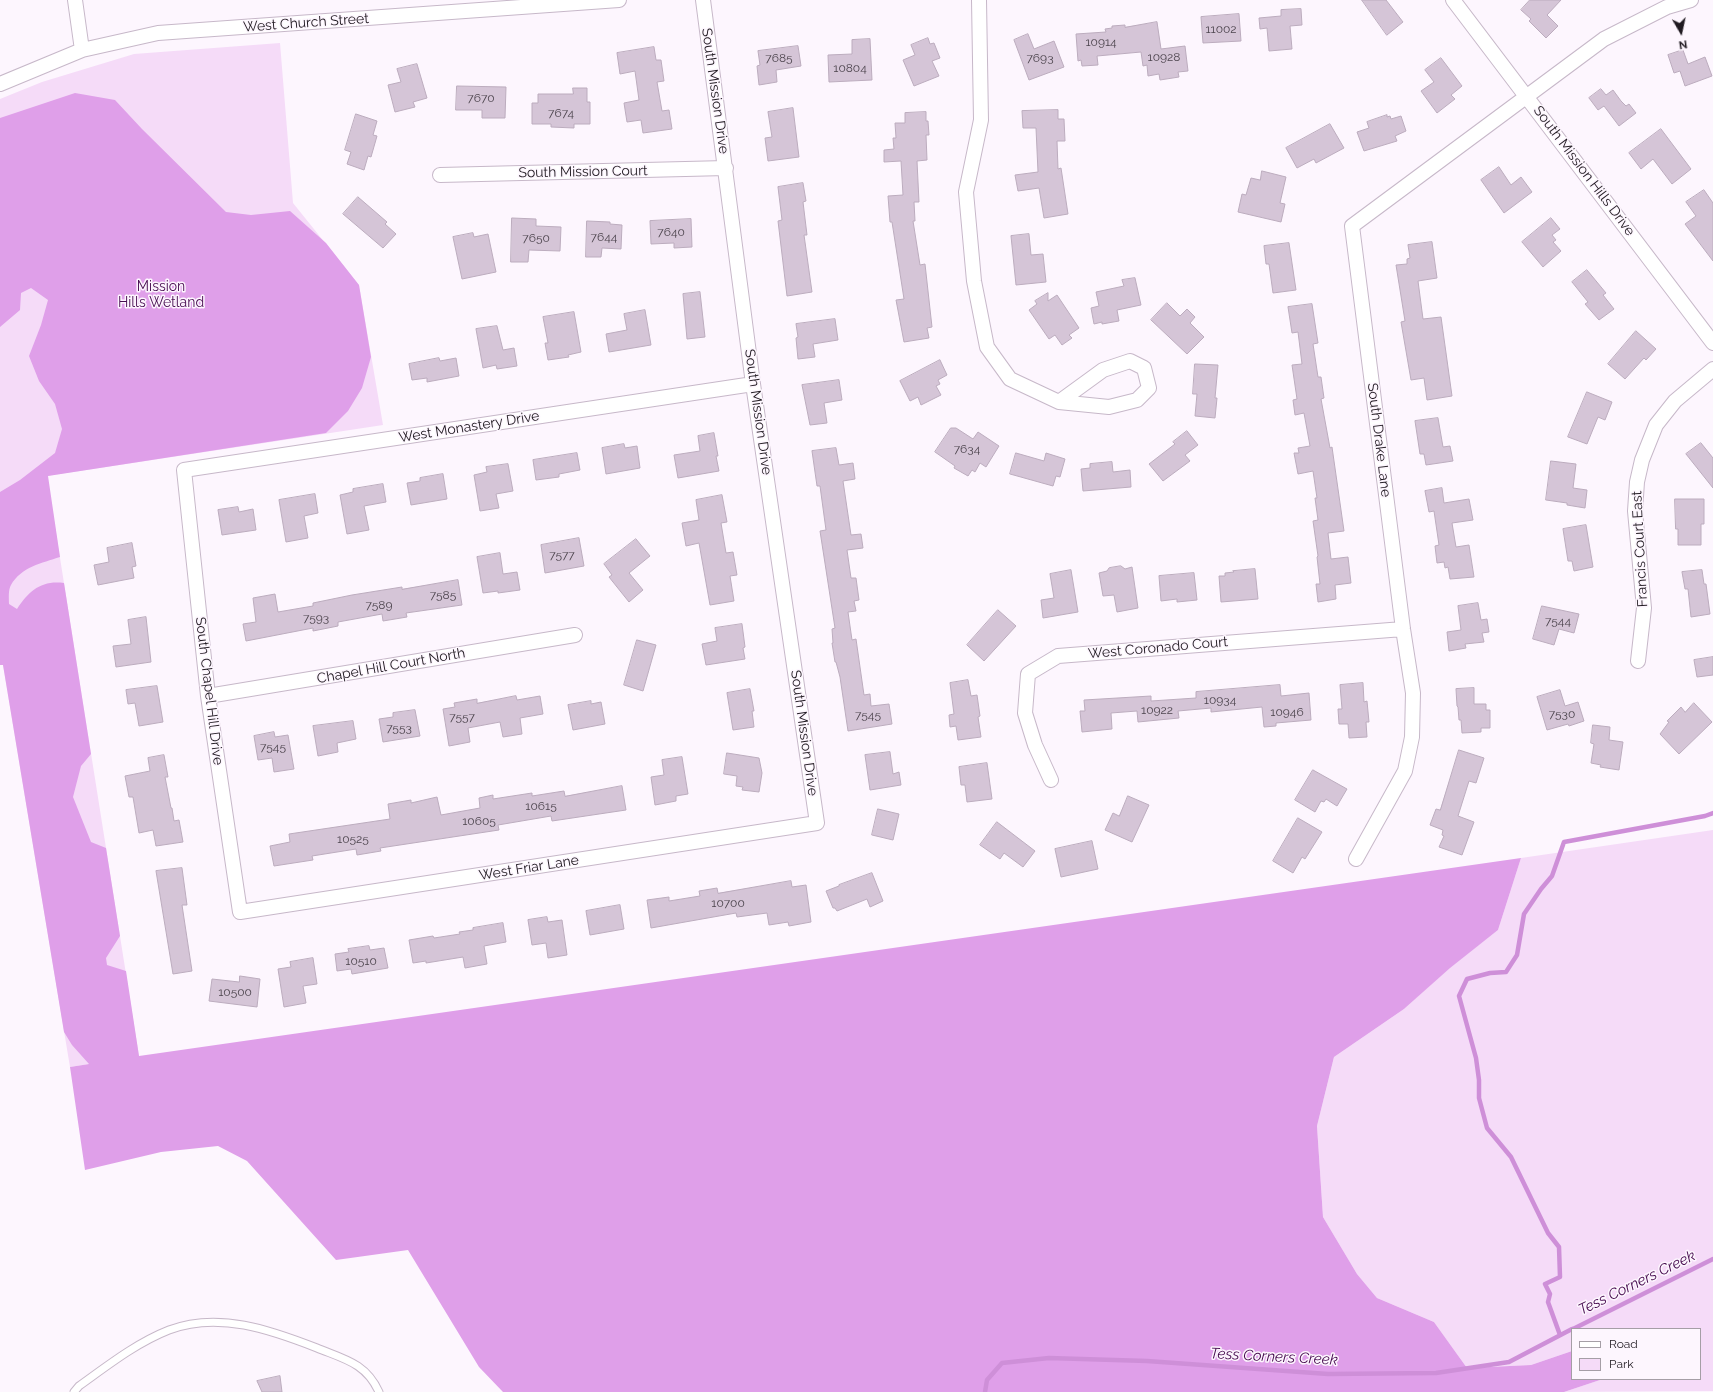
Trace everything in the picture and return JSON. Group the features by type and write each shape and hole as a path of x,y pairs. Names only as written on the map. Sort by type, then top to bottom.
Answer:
{"street":[{"path":"75,0 82,50"},
{"name":"West Church Street","path":"0,84 82,50 158,33 619,0"},
{"name":"South Mission Drive","path":"703,0 753,384 817,823"},
{"path":"979,0 981,120 966,192 974,281 987,347 1010,379 1060,402 1109,407 1137,400 1149,388 1144,368 1130,361 1103,370 1060,402"},
{"name":"South Mission Hills Drive","path":"1453,0 1713,343"},
{"path":"1527,96 1604,39 1667,7 1691,0"},
{"name":"South Drake Lane","path":"1356,859 1405,772 1412,737 1413,693 1403,629 1352,226 1527,96"},
{"name":"South Mission Court","path":"440,175 726,168"},
{"name":"Francis Court East","path":"1638,661 1644,608 1635,511 1637,482 1642,460 1656,425 1675,401 1713,369"},
{"name":"West Monastery Drive","path":"184,470 753,384"},
{"name":"South Chapel Hill Drive","path":"184,470 208,696 240,912"},
{"name":"West Coronado Court","path":"1051,780 1035,745 1025,713 1028,674 1058,656 1403,629"},
{"name":"Chapel Hill Court North","path":"208,696 575,635"},
{"name":"West Friar Lane","path":"240,912 817,823"}],"lane":[{"path":"74,1392 79,1386 153,1337 171,1330 191,1325 225,1322 248,1325 314,1347 352,1362 362,1368 370,1376 379,1392"}],"green space":[{"name":"Mission Hills Wetland","path":"280,43 293,203 359,285 383,425 47,476 139,1056 70,1067 3,665 0,665 0,99 42,82 134,54"},
{"path":"75,93 115,100 142,129 226,212 251,215 290,211 326,243 359,285 371,357 362,388 348,411 326,433 48,476 60,557 32,566 20,574 10,587 9,604 17,609 26,597 36,588 49,583 64,583 91,754 81,766 73,797 91,842 106,848 120,936 106,958 107,965 126,971 139,1056 1521,858 1498,930 1450,968 1404,1009 1334,1057 1317,1126 1323,1217 1357,1274 1377,1298 1434,1322 1467,1368 1531,1365 1571,1351 1571,1380 1600,1380 1564,1392 503,1392 479,1367 408,1250 336,1260 247,1161 218,1146 161,1152 85,1170 70,1067 89,1064 72,1045 64,1032 3,665 0,665 0,492 20,480 55,453 62,429 55,404 39,381 29,356 41,325 48,300 31,288 21,293 20,310 0,327 0,118"},
{"path":"1713,830 1713,1391 1564,1392 1600,1380 1701,1380 1701,1328 1571,1328 1571,1351 1531,1365 1467,1368 1434,1322 1377,1298 1357,1274 1323,1217 1317,1126 1334,1057 1404,1009 1450,967 1498,930 1521,858"}],"building":[{"path":"1362,0 1386,0 1403,22 1387,35"},
{"path":"1530,0 1561,0 1547,15 1558,26 1546,38 1529,21 1531,19 1521,10"},
{"path":"1301,9 1302,25 1290,26 1292,49 1269,51 1267,28 1260,29 1259,18 1281,16 1281,10"},
{"path":"1239,14 1241,41 1203,43 1201,17"},
{"path":"1157,22 1161,49 1185,46 1188,71 1178,72 1179,77 1160,80 1159,74 1148,76 1147,65 1143,66 1141,52 1097,56 1098,65 1082,66 1081,60 1078,61 1076,34 1106,32 1105,29 1112,28 1112,26 1125,25 1125,27"},
{"path":"1028,34 1034,49 1054,41 1064,67 1029,80 1014,40"},
{"path":"928,38 930,44 934,43 940,58 932,61 939,76 914,86 903,60 915,55 911,45"},
{"path":"870,39 872,80 829,82 828,55 852,54 852,40"},
{"path":"798,46 801,66 776,70 777,82 759,85 757,66 760,65 758,51"},
{"path":"654,47 656,60 661,60 664,81 657,82 662,111 669,110 672,129 643,133 641,120 627,122 624,103 639,100 635,71 620,74 617,53"},
{"path":"1683,50 1688,64 1705,57 1712,76 1685,86 1680,71 1674,73 1668,55"},
{"path":"1441,58 1462,86 1451,95 1455,99 1437,113 1421,91 1434,82 1425,70"},
{"path":"417,64 427,98 413,102 415,107 395,112 388,85 401,82 397,69"},
{"path":"457,86 506,87 505,118 482,118 482,110 456,110"},
{"path":"573,88 587,88 587,102 590,102 590,124 574,124 574,128 551,127 551,124 532,124 532,103 538,103 538,94 573,94"},
{"path":"1601,89 1606,95 1613,90 1626,106 1629,104 1636,113 1619,126 1604,106 1598,110 1589,98"},
{"path":"793,108 799,157 768,161 765,138 772,137 768,112"},
{"path":"1058,110 1058,119 1064,119 1065,141 1057,141 1058,169 1061,168 1068,214 1044,218 1039,188 1018,191 1015,175 1038,172 1036,128 1023,128 1022,111"},
{"path":"926,112 929,135 926,135 927,160 917,161 919,202 914,202 915,221 913,221 920,265 925,264 932,327 927,328 929,338 904,342 896,300 904,299 892,222 890,222 888,196 903,195 901,161 884,162 884,150 894,149 893,138 896,138 895,123 905,123 905,113"},
{"path":"356,114 377,121 373,135 377,136 371,157 368,156 364,170 347,164 351,152 345,150"},
{"path":"1387,115 1387,117 1390,116 1391,119 1401,116 1406,131 1395,136 1397,141 1364,151 1357,132 1369,128 1367,122"},
{"path":"1330,124 1344,148 1316,163 1314,159 1297,168 1286,148"},
{"path":"1661,129 1691,169 1672,184 1653,159 1641,169 1629,153"},
{"path":"1499,167 1511,185 1521,177 1532,192 1504,213 1481,180"},
{"path":"1262,171 1286,177 1280,203 1285,204 1281,222 1238,212 1242,194 1246,195 1251,178 1260,180"},
{"path":"803,183 806,201 803,202 807,235 804,235 812,292 787,296 778,221 782,220 778,187"},
{"path":"1704,190 1713,203 1713,261 1685,224 1696,216 1686,202"},
{"path":"358,197 387,222 385,224 396,234 383,248 343,214"},
{"path":"512,218 536,219 536,226 561,227 560,251 529,250 528,262 511,262"},
{"path":"1551,218 1560,229 1552,235 1556,240 1553,242 1561,251 1543,267 1522,242"},
{"path":"691,219 692,247 674,248 674,243 651,244 650,221"},
{"path":"587,221 610,222 610,224 622,225 621,249 602,248 601,257 586,257"},
{"path":"473,233 474,237 488,234 496,272 462,279 453,237"},
{"path":"1029,234 1031,255 1043,254 1046,282 1016,285 1011,236"},
{"path":"1432,242 1437,278 1418,281 1423,319 1441,317 1452,396 1427,400 1424,378 1411,380 1401,322 1405,321 1396,265 1407,264 1407,259 1410,258 1408,245"},
{"path":"1289,243 1296,290 1273,293 1269,264 1266,264 1264,246"},
{"path":"1587,270 1606,293 1603,295 1614,309 1599,320 1585,304 1588,302 1572,282"},
{"path":"1135,278 1141,305 1117,310 1119,321 1094,324 1091,308 1099,306 1096,292 1124,286 1122,280"},
{"path":"700,292 705,337 687,339 683,294"},
{"path":"1048,293 1048,301 1057,295 1079,328 1069,335 1072,338 1062,345 1055,335 1049,339 1029,310 1037,304 1035,301"},
{"path":"1167,303 1180,316 1187,309 1195,317 1190,323 1204,337 1187,354 1151,320"},
{"path":"1312,304 1318,343 1313,344 1318,377 1321,377 1324,398 1321,399 1330,448 1332,447 1344,531 1328,533 1331,559 1348,557 1351,583 1335,585 1336,599 1318,602 1316,584 1320,584 1313,521 1318,520 1315,498 1317,498 1313,471 1298,474 1294,453 1299,453 1298,448 1310,446 1304,413 1295,415 1293,400 1297,399 1292,365 1302,364 1298,332 1292,333 1288,307"},
{"path":"645,310 651,345 609,352 606,334 627,330 624,314"},
{"path":"574,312 581,352 568,355 569,357 548,360 545,343 548,343 543,317"},
{"path":"835,319 838,340 813,344 815,357 798,359 796,338 798,337 796,324"},
{"path":"497,326 503,350 514,348 517,366 497,369 496,365 483,368 476,329"},
{"path":"1636,331 1656,349 1646,360 1644,358 1625,379 1608,364"},
{"path":"439,358 440,361 456,358 459,376 427,382 427,378 412,380 409,364"},
{"path":"940,360 947,375 938,380 940,384 936,386 941,395 921,405 918,397 910,401 900,381"},
{"path":"1195,364 1218,365 1215,418 1195,416 1197,394 1193,394"},
{"path":"839,380 842,400 824,403 827,423 810,425 802,385"},
{"path":"1587,392 1612,402 1605,420 1598,417 1587,444 1568,437"},
{"path":"1438,418 1443,447 1450,446 1453,461 1426,465 1424,454 1420,454 1415,421"},
{"path":"951,428 956,428 973,439 978,432 999,446 986,467 980,463 975,472 972,470 968,476 954,468 955,466 935,452"},
{"path":"1187,431 1198,445 1185,455 1190,461 1163,481 1149,464 1175,444 1173,442"},
{"path":"714,433 719,471 678,478 674,455 700,451 698,436"},
{"path":"1701,443 1713,458 1713,488 1686,454"},
{"path":"624,444 625,448 637,446 640,468 606,474 602,448"},
{"path":"836,448 839,465 853,463 855,479 843,481 851,535 861,534 863,548 847,550 851,578 856,578 859,600 854,601 856,611 848,612 852,640 856,639 864,695 870,694 871,706 889,704 892,724 848,731 840,677 835,662 832,643 832,629 835,628 820,531 826,530 820,486 817,486 812,451"},
{"path":"577,453 580,470 559,474 559,477 536,480 533,460"},
{"path":"1016,453 1044,461 1046,453 1065,459 1060,477 1056,476 1053,486 1010,474"},
{"path":"1551,461 1576,464 1573,488 1587,490 1585,508 1567,505 1567,503 1546,500"},
{"path":"1112,462 1113,472 1130,470 1131,487 1083,491 1081,469 1090,468 1090,464"},
{"path":"508,464 513,491 496,494 499,508 480,511 474,475 487,472 486,467"},
{"path":"443,474 447,499 411,505 407,483 420,481 420,478"},
{"path":"383,484 386,502 364,506 369,530 347,534 340,495 353,492 353,489"},
{"path":"1442,488 1444,503 1469,499 1473,520 1452,523 1456,547 1469,545 1474,577 1450,579 1448,567 1445,568 1444,562 1437,563 1435,546 1439,545 1434,511 1429,512 1425,491"},
{"path":"315,494 318,513 304,516 308,538 286,542 279,500"},
{"path":"722,495 727,522 721,523 726,553 733,552 737,575 730,576 734,601 710,605 699,543 686,546 682,523 699,520 696,500"},
{"path":"1675,499 1704,499 1704,524 1701,524 1701,545 1678,545"},
{"path":"238,507 239,512 253,509 256,530 222,535 218,510"},
{"path":"1586,525 1593,567 1574,571 1572,561 1568,561 1563,529"},
{"path":"579,538 584,566 545,573 541,545"},
{"path":"636,539 650,556 629,573 643,590 629,602 609,577 612,575 604,564"},
{"path":"132,543 136,566 132,567 134,578 98,585 94,565 109,562 107,548"},
{"path":"500,553 503,574 517,572 520,590 498,593 498,591 483,593 477,557"},
{"path":"1121,566 1125,569 1132,567 1138,608 1117,612 1114,595 1103,596 1099,573 1107,571 1109,568"},
{"path":"1255,569 1258,599 1221,602 1219,576 1225,576 1225,573 1234,572 1233,571"},
{"path":"1071,570 1078,612 1043,618 1041,600 1054,598 1050,574"},
{"path":"1702,570 1704,584 1706,584 1710,614 1691,617 1688,589 1685,589 1682,572"},
{"path":"1194,573 1197,600 1177,602 1177,599 1161,601 1159,576"},
{"path":"458,580 462,605 406,613 407,617 383,621 382,614 338,622 338,626 313,631 313,628 246,641 243,624 256,622 253,598 275,594 278,612 313,606 313,603 352,595"},
{"path":"1478,603 1481,620 1487,619 1489,632 1482,633 1484,642 1465,644 1466,648 1449,651 1447,632 1461,630 1458,606"},
{"path":"1542,606 1579,614 1574,633 1559,629 1554,645 1533,639"},
{"path":"998,610 1016,626 984,661 967,645"},
{"path":"146,617 151,662 116,667 113,646 131,644 128,620"},
{"path":"742,624 745,659 706,665 702,644 717,641 715,628"},
{"path":"637,640 656,645 643,691 624,685"},
{"path":"1713,657 1713,675 1697,677 1694,660"},
{"path":"968,680 971,696 977,695 981,737 958,740 956,726 950,727 949,715 954,714 950,683"},
{"path":"1363,683 1364,702 1367,701 1369,722 1366,722 1367,737 1349,738 1348,724 1339,724 1338,709 1342,709 1340,685"},
{"path":"1280,685 1281,696 1309,693 1311,720 1276,723 1276,726 1264,727 1262,707 1211,712 1211,708 1178,711 1179,718 1138,722 1137,711 1111,713 1112,729 1082,732 1080,711 1085,711 1084,700 1151,696 1151,701 1196,698 1196,692"},
{"path":"157,686 163,722 139,726 135,703 128,704 126,690"},
{"path":"1474,688 1474,704 1486,704 1486,710 1490,710 1490,728 1481,728 1481,732 1462,733 1461,720 1459,720 1457,706 1456,689"},
{"path":"750,689 754,711 752,711 754,727 733,730 727,693"},
{"path":"1560,690 1565,706 1578,702 1584,721 1569,726 1568,724 1547,730 1537,697"},
{"path":"516,696 517,700 540,696 543,714 520,718 522,734 503,737 500,722 468,728 470,742 449,746 443,709 455,707 454,703 477,699 477,703"},
{"path":"591,701 591,704 601,702 605,724 573,730 568,705"},
{"path":"1694,703 1712,722 1679,754 1660,734 1669,722 1667,721 1681,707 1685,712"},
{"path":"415,710 420,736 383,742 379,719 393,717 393,713"},
{"path":"353,721 356,739 337,743 338,752 318,756 313,726"},
{"path":"1593,725 1610,727 1609,740 1623,742 1619,770 1600,767 1601,765 1591,763 1594,744 1591,743"},
{"path":"274,732 275,737 288,735 294,769 274,772 272,758 258,760 254,736"},
{"path":"1459,750 1484,758 1476,783 1469,781 1458,816 1474,822 1462,855 1439,847 1444,836 1442,835 1443,830 1430,825 1436,809 1440,810"},
{"path":"890,752 893,774 899,772 901,785 870,790 865,755"},
{"path":"727,753 759,758 762,773 759,792 742,790 743,787 736,786 737,776 724,774"},
{"path":"164,755 168,777 165,777 171,808 174,821 179,820 183,842 156,846 153,830 139,833 133,797 129,797 125,776 150,771 148,758"},
{"path":"682,757 688,794 676,796 676,801 655,805 651,777 664,775 662,760"},
{"path":"987,763 992,799 967,802 965,785 961,785 959,767"},
{"path":"1313,770 1347,789 1337,806 1326,799 1324,802 1321,801 1315,812 1295,800"},
{"path":"622,786 626,810 552,821 551,816 498,825 499,830 380,848 381,851 357,855 356,849 312,856 313,860 274,866 270,846 290,842 289,834 390,819 388,804 411,800 411,803 437,797 441,815 480,808 479,798 493,795 493,799 532,793 532,796 564,791 565,796"},
{"path":"1128,796 1149,805 1132,842 1105,830 1113,813 1119,816"},
{"path":"878,809 899,814 893,840 872,835"},
{"path":"1298,818 1322,832 1305,859 1302,857 1293,873 1273,861"},
{"path":"997,822 1035,851 1023,867 1004,853 1000,859 980,845"},
{"path":"1092,841 1098,869 1061,877 1055,849"},
{"path":"182,868 187,905 182,905 192,971 173,974 156,871"},
{"path":"872,873 883,901 870,907 867,899 837,911 833,908 826,891"},
{"path":"791,881 792,887 806,885 811,922 789,926 788,922 769,925 767,913 737,917 736,913 651,928 647,900 669,897 669,901 700,896 699,891 717,888 718,893"},
{"path":"620,905 624,929 590,935 586,911"},
{"path":"547,917 548,922 562,920 567,955 548,958 546,943 532,945 528,920"},
{"path":"503,923 506,942 484,946 487,964 465,968 463,957 426,963 426,961 413,963 409,940 460,934 459,932 473,930 473,928"},
{"path":"369,946 370,950 384,948 388,968 352,974 351,969 337,971 335,954 349,952 348,949"},
{"path":"313,958 317,984 303,986 306,1003 284,1007 278,969 291,967 290,962"},
{"path":"240,976 260,979 257,1007 209,1001 212,979 239,982"},
{"path":"280,1376 282,1392 262,1392 257,1381"}],"waterway":[{"path":"1560,1335 1548,1302 1550,1294 1545,1284 1560,1277 1559,1247 1548,1233 1511,1157 1487,1128 1479,1098 1479,1080 1476,1058 1459,996 1467,979 1490,973 1506,972 1517,955 1524,914 1552,876 1564,842 1705,816 1713,813"},
{"name":"Tess Corners Creek","path":"1575,1328 1713,1259"},
{"name":"Tess Corners Creek","path":"985,1392 987,1380 1002,1363 1049,1358 1147,1361 1328,1374 1436,1373 1509,1362 1571,1330"}]}
